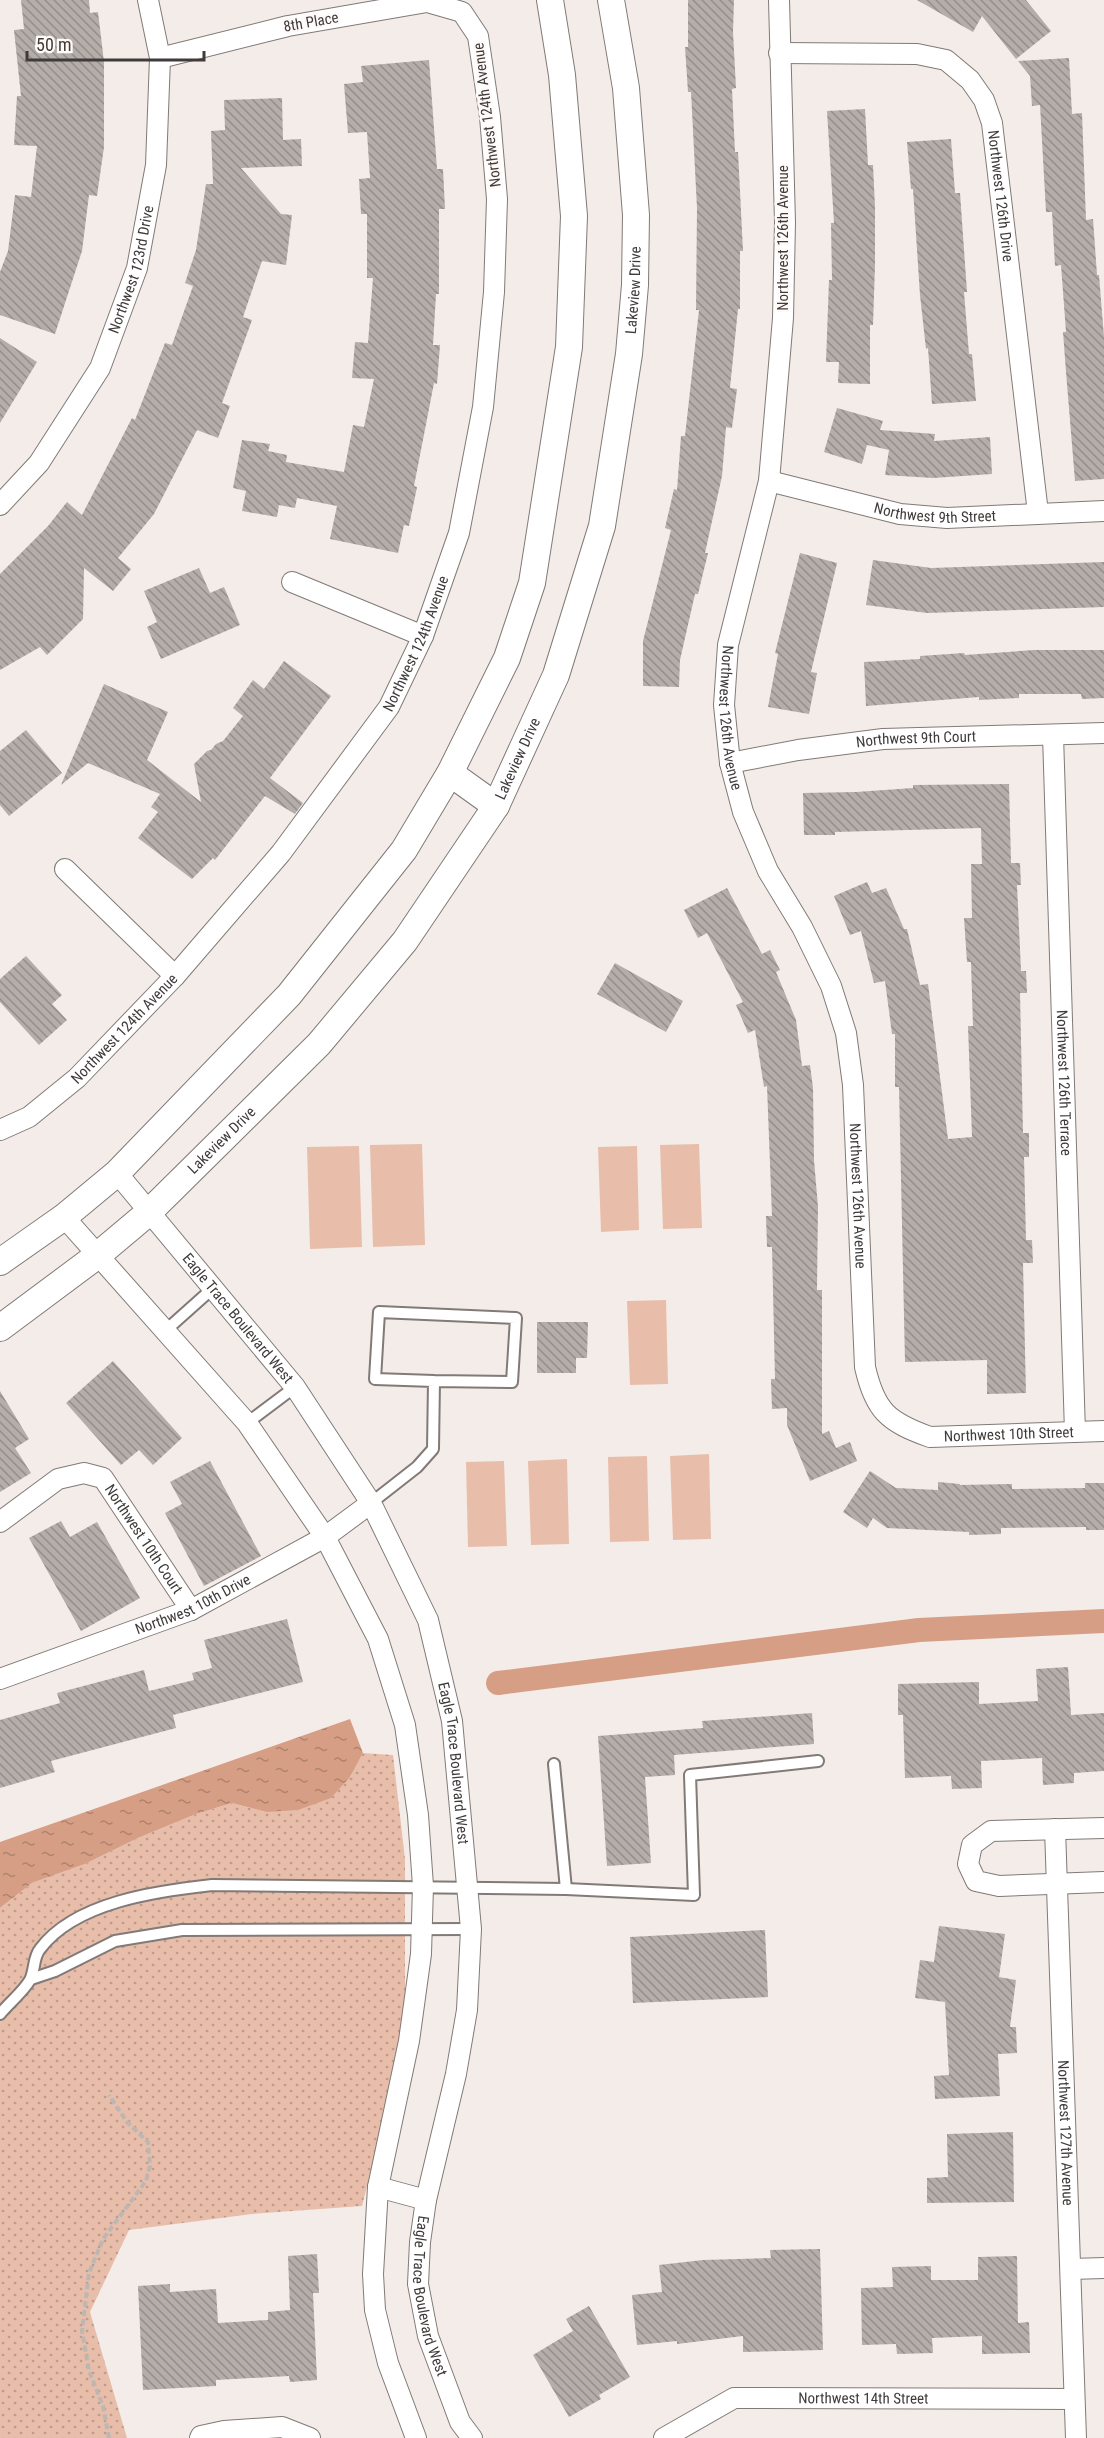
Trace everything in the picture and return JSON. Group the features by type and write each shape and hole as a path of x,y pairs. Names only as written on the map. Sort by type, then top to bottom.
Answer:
{"street":[{"name":"Northwest 123rd Drive","path":"0,505 39,463 100,368 137,268 156,165 160,58 148,0"},
{"path":"0,1262 64,1217 117,1173 289,995 404,850 450,773 507,658 532,583 569,347 574,216 562,75 550,0"},
{"name":"Lakeview Drive","path":"0,1328 98,1255 148,1213 319,1044 405,941 496,806 556,675 602,526 629,354 635,285 636,215 626,88 611,0"},
{"name":"Northwest 126th Avenue","path":"779,0 785,244 783,318 769,481 728,645 724,705 730,763 743,812 768,871 802,927 831,986 846,1033 853,1085 865,1367 871,1394 884,1412"},
{"name":"8th Place","path":"160,58 288,26 427,2 462,12"},
{"name":"Northwest 124th Avenue","path":"0,1130 28,1117 77,1078 175,976 281,854 389,707 423,636 459,533 483,407 494,292 497,200 490,117 478,36 462,12"},
{"name":"Northwest 126th Drive","path":"779,53 917,54 946,60 969,80 984,100 992,123 1038,513"},
{"name":"Northwest 9th Street","path":"769,481 900,514 947,518 1104,511"},
{"path":"292,582 423,636"},
{"name":"Northwest 9th Court","path":"730,763 798,750 883,739 1104,733"},
{"name":"Northwest 126th Terrace","path":"1053,735 1075,1432"},
{"path":"450,773 496,806"},
{"path":"65,869 175,976"},
{"name":"Eagle Trace Boulevard West","path":"117,1173 295,1387 371,1503 428,1620 452,1721 469,1887 471,1929 467,2010 456,2074 426,2200 418,2284 426,2326 460,2422 472,2438"},
{"path":"64,1217 247,1423 325,1537 378,1639 405,1725 418,1815 423,1886 421,1954 409,2041 378,2187 373,2274 375,2310 388,2363 416,2438"},
{"name":"Northwest 10th Street","path":"884,1412 905,1428 930,1437 1104,1431"},
{"name":"Northwest 10th Court","path":"0,1522 58,1479 84,1473 103,1478 191,1610"},
{"name":"Northwest 10th Drive","path":"0,1679 191,1610 325,1537 371,1503"},
{"path":"1104,1828 991,1831 972,1845 968,1864 976,1881 999,1886 1104,1882"},
{"name":"Northwest 127th Avenue","path":"1055,1829 1076,2438"},
{"path":"378,2187 426,2200"},
{"path":"1071,2270 1104,2268"},
{"name":"Northwest 14th Street","path":"664,2438 734,2398 1073,2399"},
{"path":"200,2438 224,2431 282,2427 309,2438"}],"lane":[{"path":"165,1331 212,1290"},
{"path":"379,1312 516,1318 512,1382 434,1381 375,1379 379,1312"},
{"path":"371,1503 417,1467 433,1449 434,1381"},
{"path":"247,1423 295,1387"},
{"path":"0,2014 31,1979 38,1951 60,1929 96,1909 133,1897 171,1889 212,1885 423,1886 694,1895 690,1775 818,1761"},
{"path":"554,1764 566,1889"},
{"path":"31,1979 55,1971 115,1941 182,1929 471,1929"}],"path":[{"path":"109,2095 127,2122 148,2142 150,2166 146,2181 103,2239 89,2273 82,2331 89,2371 103,2406 109,2438"}],"shaded area":[{"path":"422,1144 425,1245 373,1247 370,1145"},
{"path":"699,1144 702,1228 663,1229 660,1145"},
{"path":"359,1146 362,1247 310,1249 307,1147"},
{"path":"637,1146 639,1230 601,1232 598,1147"},
{"path":"666,1300 668,1384 630,1385 627,1301"},
{"path":"709,1454 711,1539 673,1540 670,1456"},
{"path":"647,1456 649,1541 610,1542 608,1457"},
{"path":"567,1459 569,1544 531,1545 528,1461"},
{"path":"504,1461 507,1546 468,1547 466,1462"},
{"path":"363,1753 393,1755 405,1859 405,2037 362,2206 252,2214 129,2230 90,2312 127,2438 0,2438 0,1908 32,1883 85,1864 138,1838 196,1814 232,1803 266,1812 350,1777"}],"water":[{"path":"350,1719 363,1753 350,1777 331,1798 298,1810 266,1812 232,1803 196,1814 138,1838 85,1864 32,1883 0,1908 0,1842"}],"building":[{"path":"21,0 89,0 90,13 98,12 104,62 104,147 97,196 89,195 82,251 55,334 0,315 0,272 8,251 15,195 31,197 37,146 14,145 17,96 21,96 14,30 24,29"},
{"path":"688,0 734,0 736,88 732,89 743,251 740,251 740,309 738,309 730,388 737,389 732,428 726,427 722,476 705,553 708,553 698,594 695,594 680,660 679,687 643,686 643,641 671,530 665,528 674,489 677,490 681,436 685,436 699,310 696,310 697,208 691,92 688,92 685,47 688,47"},
{"path":"917,0 1026,0 1051,31 1016,59 982,16 973,32"},
{"path":"1069,58 1072,114 1082,113 1086,220 1093,219 1104,337 1104,479 1075,481 1063,332 1066,332 1061,265 1055,266 1052,212 1046,212 1040,105 1032,106 1030,76 1018,61"},
{"path":"429,60 437,169 443,169 445,209 439,209 439,294 436,294 433,345 440,345 437,384 434,383 414,486 417,487 409,526 404,525 398,553 330,539 337,506 297,498 295,508 279,505 277,517 242,511 246,491 233,488 242,440 270,444 268,451 287,455 286,462 344,472 353,425 364,427 374,379 352,378 355,342 368,343 373,278 367,278 367,214 361,214 359,179 370,178 367,132 348,133 344,84 363,82 361,66"},
{"path":"282,98 283,140 301,139 302,166 241,168 281,214 292,215 286,265 262,261 243,317 252,320 222,403 230,406 218,438 197,430 154,514 118,558 131,569 113,591 84,568 83,619 47,655 40,647 0,670 0,574 48,526 67,502 82,515 132,418 135,420 165,343 172,345 193,286 185,283 196,250 206,184 213,184 211,131 225,130 224,100"},
{"path":"865,109 868,165 873,165 875,207 870,384 838,383 839,362 826,362 829,280 832,280 831,223 834,223 827,111"},
{"path":"951,139 955,193 960,193 967,292 964,292 969,354 972,354 976,401 932,404 907,142"},
{"path":"0,338 37,362 0,423"},
{"path":"837,408 883,421 880,430 935,434 934,441 990,437 992,474 933,478 885,475 889,450 867,445 862,464 824,452"},
{"path":"800,553 837,563 811,672 817,673 809,714 768,707 778,654 775,653"},
{"path":"873,560 931,568 1104,562 1104,607 927,613 866,605"},
{"path":"199,568 210,593 224,587 240,625 161,659 147,627 157,622 144,591"},
{"path":"1034,650 1104,650 1104,698 1082,699 1081,694 1019,694 1019,698 979,700 979,697 866,706 864,662 920,659 920,656"},
{"path":"284,661 331,696 270,778 303,803 295,814 265,796 215,860 213,858 192,879 138,838 158,812 151,807 160,794 88,763 61,785 104,684 168,712 147,760 201,802 194,764 207,751 223,741 243,716 233,708 253,680 264,689"},
{"path":"26,730 62,773 9,816 0,805 0,751"},
{"path":"1009,784 1011,863 1020,863 1021,885 1017,885 1021,971 1026,971 1027,993 1020,993 1023,1133 1029,1133 1029,1157 1024,1157 1026,1240 1032,1240 1033,1263 1023,1263 1026,1393 987,1394 987,1360 905,1362 899,1087 895,1087 895,1034 892,1034 885,981 874,983 861,931 850,935 834,896 867,882 872,893 886,888 904,929 907,929 920,985 928,984 948,1139 972,1137 968,1026 973,1026 971,962 967,962 964,918 972,918 971,864 982,864 981,828 804,835 803,793 913,788 913,785"},
{"path":"727,888 762,954 770,950 780,970 776,972 796,1020 802,1066 810,1065 818,1207 817,1290 822,1290 822,1434 829,1431 836,1448 850,1442 857,1461 810,1481 787,1425 787,1408 772,1409 771,1379 775,1379 772,1247 767,1247 766,1216 772,1216 767,1086 764,1087 755,1030 748,1033 736,1005 743,1002 707,933 698,938 684,910"},
{"path":"26,956 62,995 52,1004 67,1020 39,1045 0,1002 0,979"},
{"path":"615,963 683,1001 666,1032 597,994"},
{"path":"537,1322 588,1322 587,1358 576,1358 576,1373 537,1373"},
{"path":"113,1361 182,1438 153,1465 139,1450 121,1465 66,1403"},
{"path":"0,1391 29,1439 15,1448 31,1473 0,1492"},
{"path":"210,1461 261,1556 204,1586 165,1513 182,1504 170,1482"},
{"path":"870,1471 896,1488 938,1490 938,1482 960,1485 1012,1484 1012,1489 1085,1488 1085,1483 1104,1483 1104,1530 1086,1530 1086,1527 1001,1528 1001,1534 969,1535 969,1532 887,1528 873,1518 867,1528 843,1512"},
{"path":"61,1521 70,1537 97,1522 140,1598 81,1631 29,1538"},
{"path":"287,1619 303,1682 173,1715 176,1728 51,1761 55,1772 0,1788 0,1720 60,1703 57,1693 144,1670 149,1691 194,1680 192,1673 212,1668 204,1640"},
{"path":"1068,1667 1071,1715 1104,1713 1104,1771 1074,1773 1074,1783 1043,1785 1042,1758 981,1761 982,1788 952,1789 951,1776 905,1778 903,1715 898,1715 898,1684 979,1682 979,1704 1038,1701 1036,1669"},
{"path":"812,1713 814,1744 674,1755 675,1775 645,1777 651,1863 607,1866 598,1736 703,1728 702,1721"},
{"path":"939,1926 1005,1934 999,1977 1016,1980 1010,2027 1016,2027 1017,2053 998,2054 1000,2096 935,2099 934,2076 949,2075 945,2002 915,1998 920,1960 934,1962"},
{"path":"765,1930 768,1997 633,2003 630,1937"},
{"path":"1013,2132 1014,2202 927,2203 927,2178 948,2177 947,2134"},
{"path":"820,2249 823,2350 743,2352 743,2336 677,2344 677,2341 637,2345 632,2295 662,2292 659,2265 703,2260 771,2258 770,2250"},
{"path":"317,2254 319,2293 313,2293 317,2380 290,2382 289,2376 216,2380 216,2386 143,2390 138,2286 170,2284 170,2292 216,2289 218,2323 268,2320 268,2312 290,2310 288,2256"},
{"path":"1017,2256 1018,2323 1029,2322 1030,2353 982,2354 982,2336 932,2338 933,2353 897,2354 896,2344 862,2345 861,2288 893,2287 892,2267 931,2266 931,2280 978,2280 978,2257"},
{"path":"589,2306 630,2377 599,2395 601,2399 569,2417 533,2355 573,2331 566,2319"}],"waterway":[{"path":"498,1683 919,1630 1104,1621"}]}
